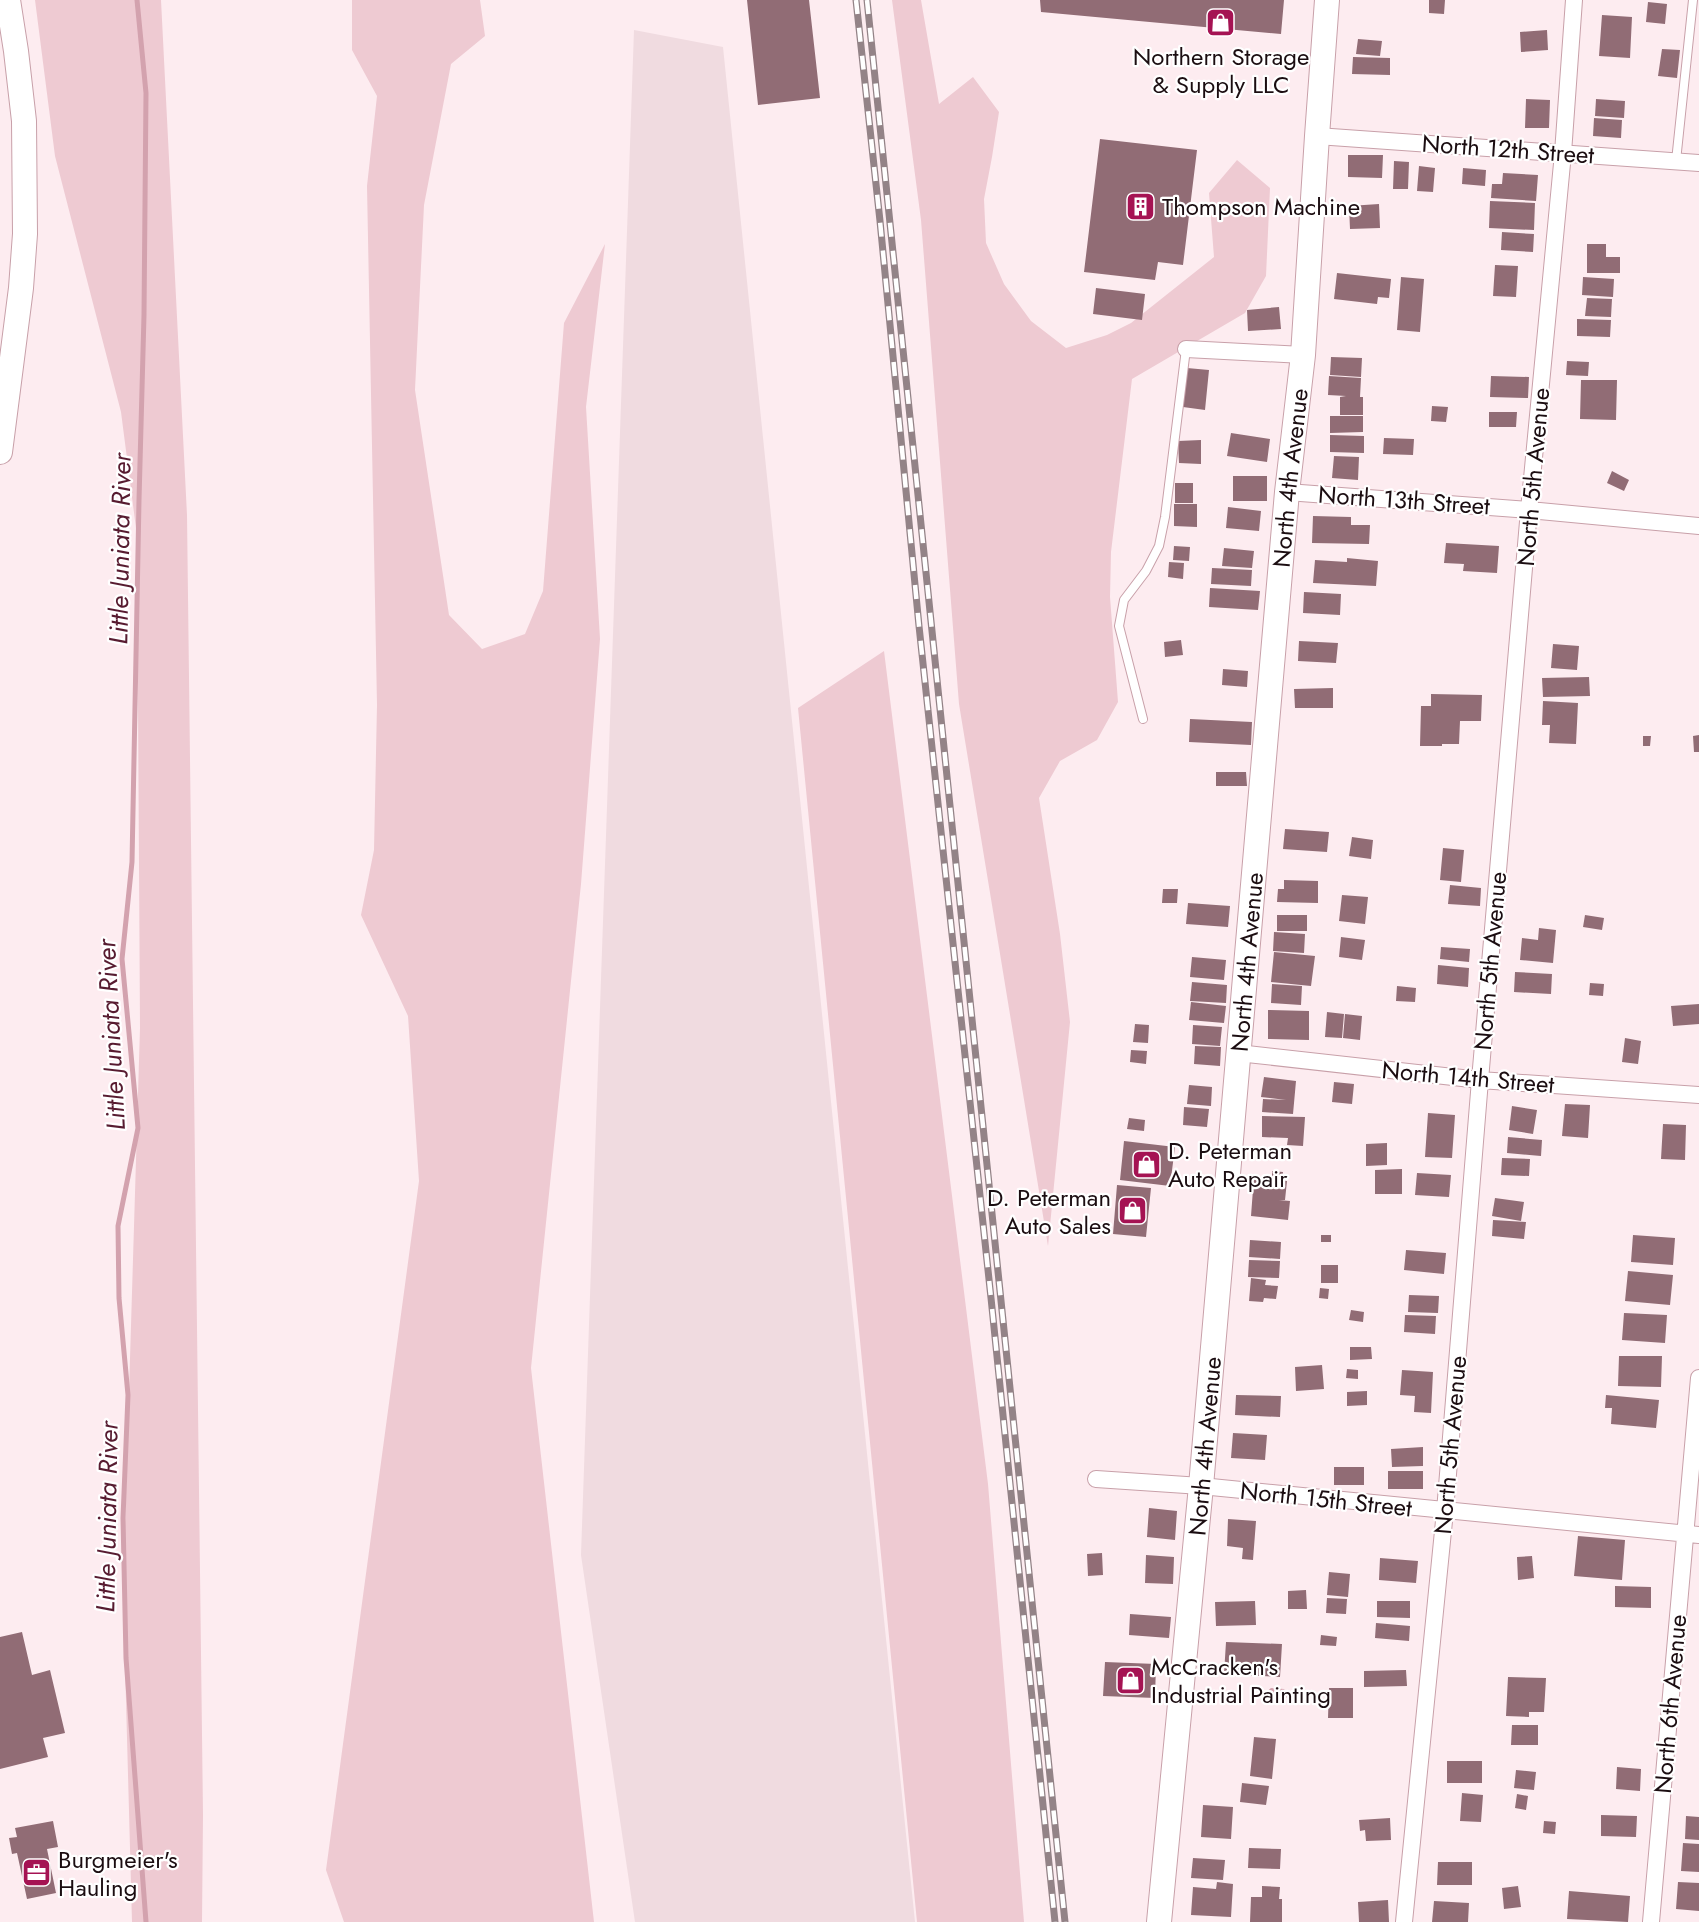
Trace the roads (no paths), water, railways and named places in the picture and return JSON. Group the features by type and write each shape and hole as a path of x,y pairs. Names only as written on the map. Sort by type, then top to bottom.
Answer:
{"main road":[{"path":"0,452 25,234 24,121 8,0"},
{"name":"North 4th Avenue","path":"1159,1922 1201,1486 1287,492 1304,355 1327,0"}],"street":[{"name":"North 5th Avenue","path":"1404,1922 1445,1511 1529,510 1563,153 1574,0"},
{"name":"North 12th Street","path":"1317,136 1699,163"},
{"path":"1186,349 1304,355"},
{"name":"North 13th Street","path":"1287,492 1529,510 1699,526"},
{"name":"North 14th Street","path":"1238,1053 1480,1080 1699,1095"},
{"name":"North 6th Avenue","path":"1651,1922 1692,1535 1699,1378"},
{"name":"North 15th Street","path":"1096,1479 1201,1486 1692,1535"}],"lane":[{"path":"1676,161 1693,0"},
{"path":"1143,719 1119,626 1124,600 1146,571 1159,546 1165,517 1186,349"}],"waterway":[{"name":"Little Juniata River","path":"137,0 146,93 144,315 132,862 122,959 138,1128 118,1226 119,1298 128,1395 123,1518 126,1658 146,1922"}],"railway":[{"path":"856,0 919,626 1055,1922"},
{"path":"867,0 1065,1922"}],"place":[{"name":"Northern Storage & Supply LLC","path":"1221,23"},
{"name":"Thompson Machine","path":"1141,206"},
{"name":"D. Peterman Auto Repair","path":"1147,1164"},
{"name":"D. Peterman Auto Sales","path":"1132,1211"},
{"name":"McCracken's Industrial Painting","path":"1130,1680"},
{"name":"Burgmeier's Hauling","path":"37,1873"}]}
